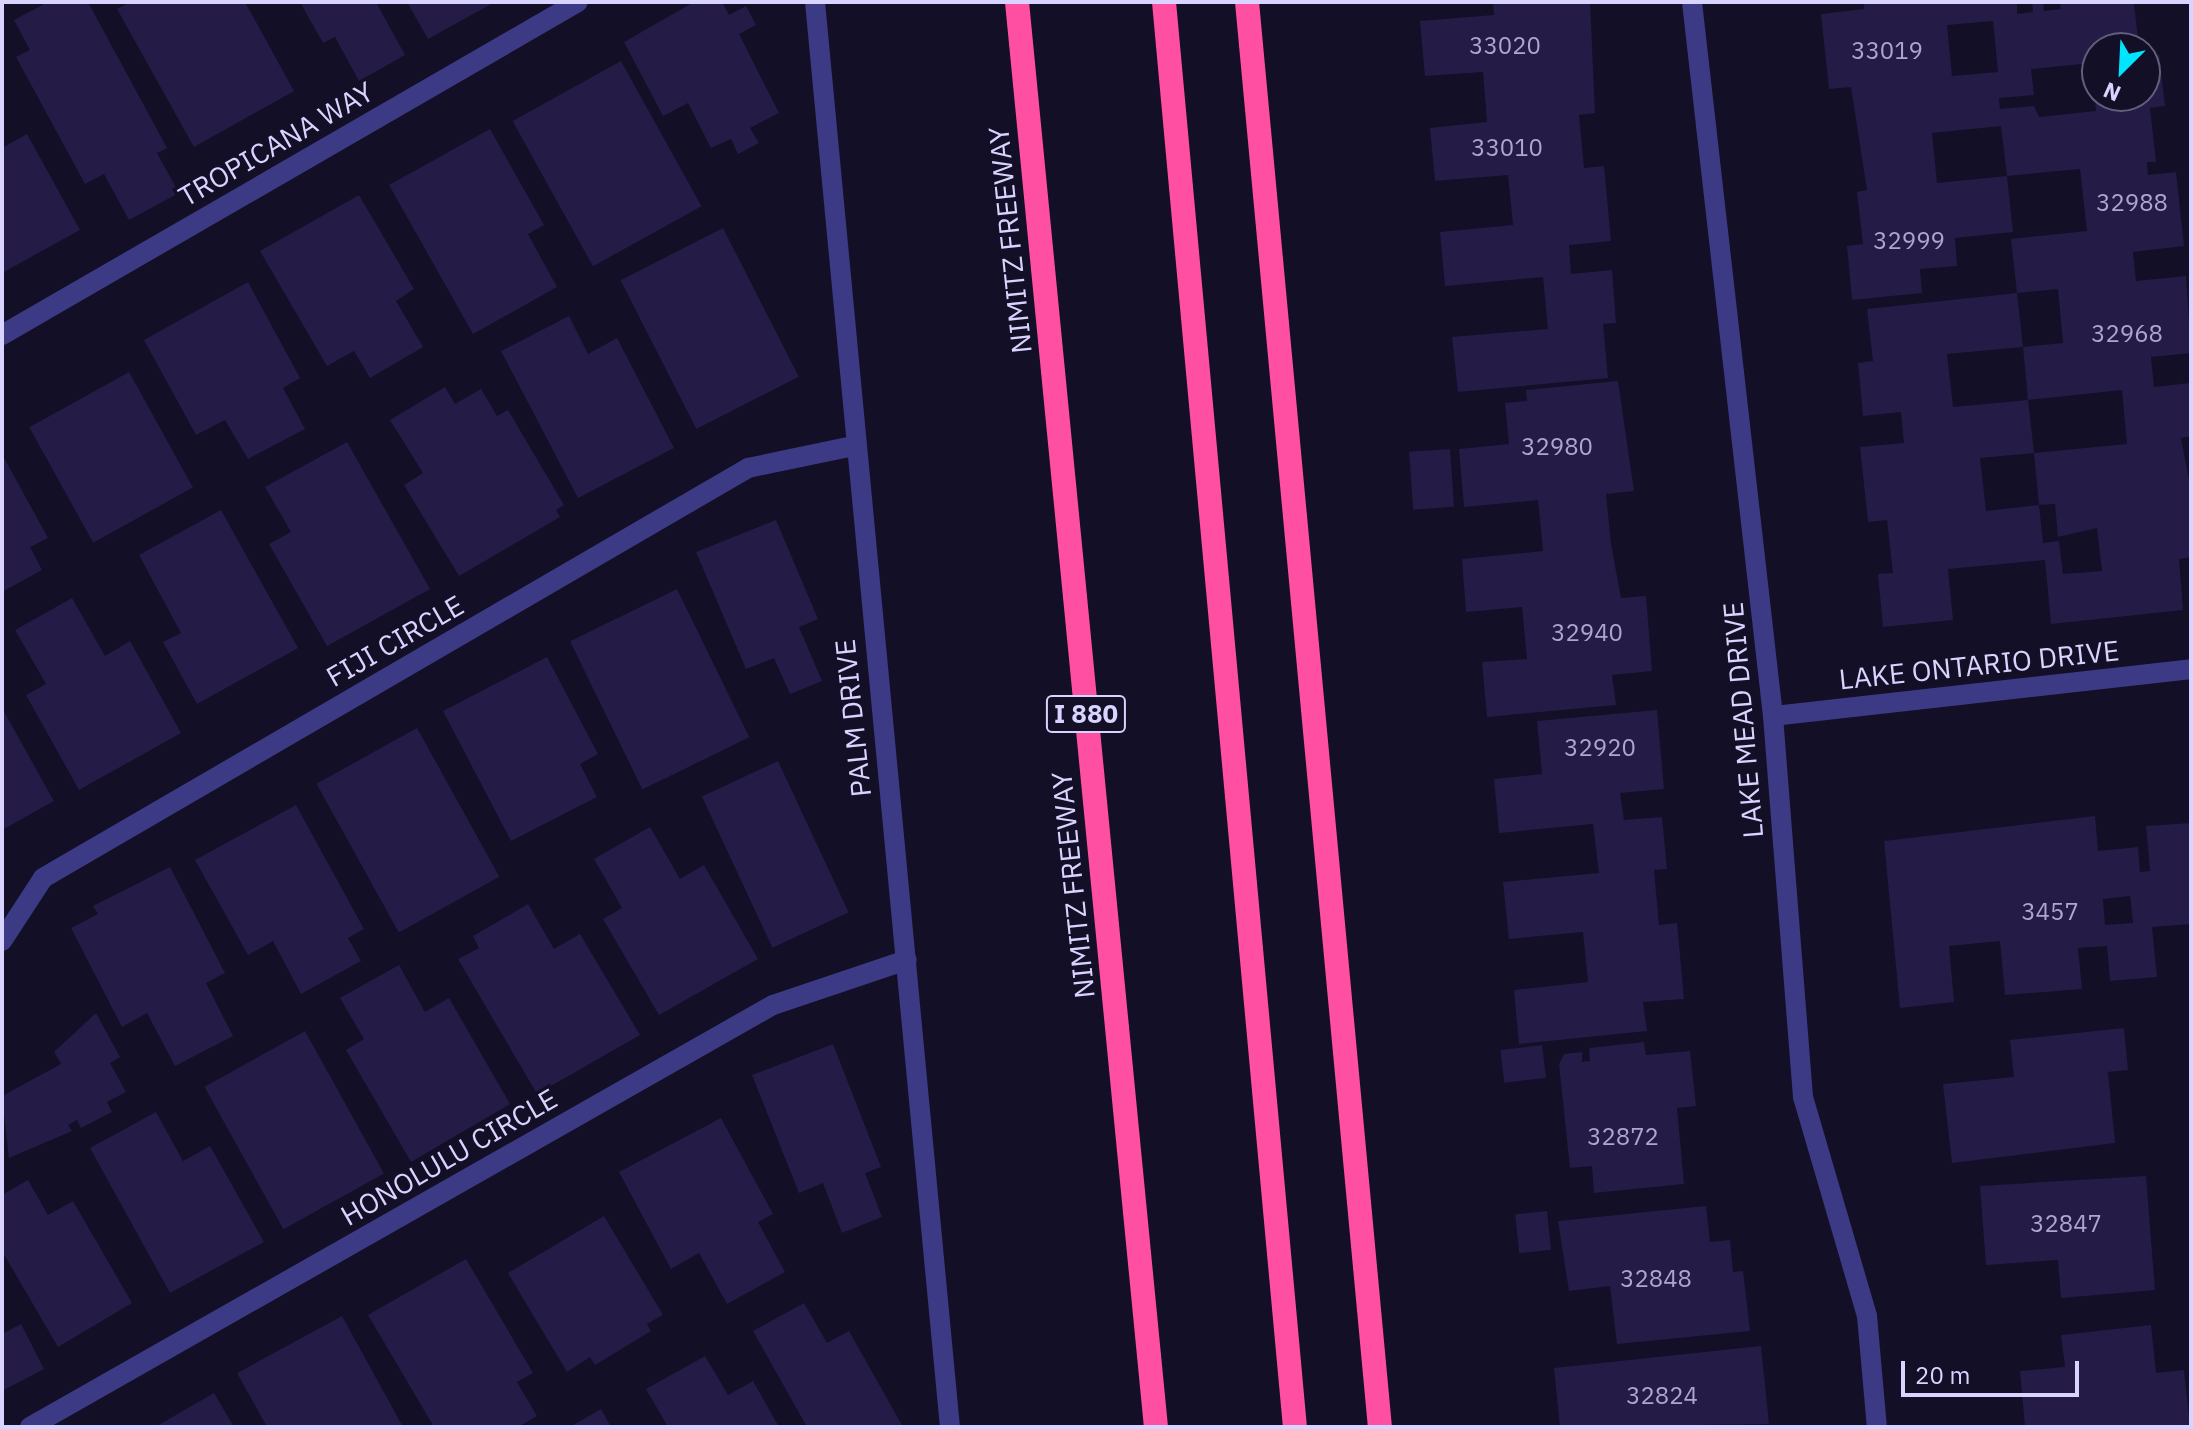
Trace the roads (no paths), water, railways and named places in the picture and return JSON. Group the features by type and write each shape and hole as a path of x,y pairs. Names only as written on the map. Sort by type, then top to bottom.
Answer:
{"highway":[{"name":"NIMITZ FREEWAY","path":"1017,2 1156,1427"},
{"path":"1164,2 1295,1427"},
{"path":"1247,2 1380,1427"}],"street":[{"name":"TROPICANA WAY","path":"2,335 578,2"},
{"name":"PALM DRIVE","path":"815,2 853,446 907,960 950,1427"},
{"name":"LAKE MEAD DRIVE","path":"1692,2 1773,716 1803,1097 1867,1316 1877,1427"},
{"name":"FIJI CIRCLE","path":"2,941 43,878 748,468 853,446"},
{"name":"LAKE ONTARIO DRIVE","path":"1773,716 2191,669"},
{"name":"HONOLULU CIRCLE","path":"30,1427 773,1005 907,960"}]}
